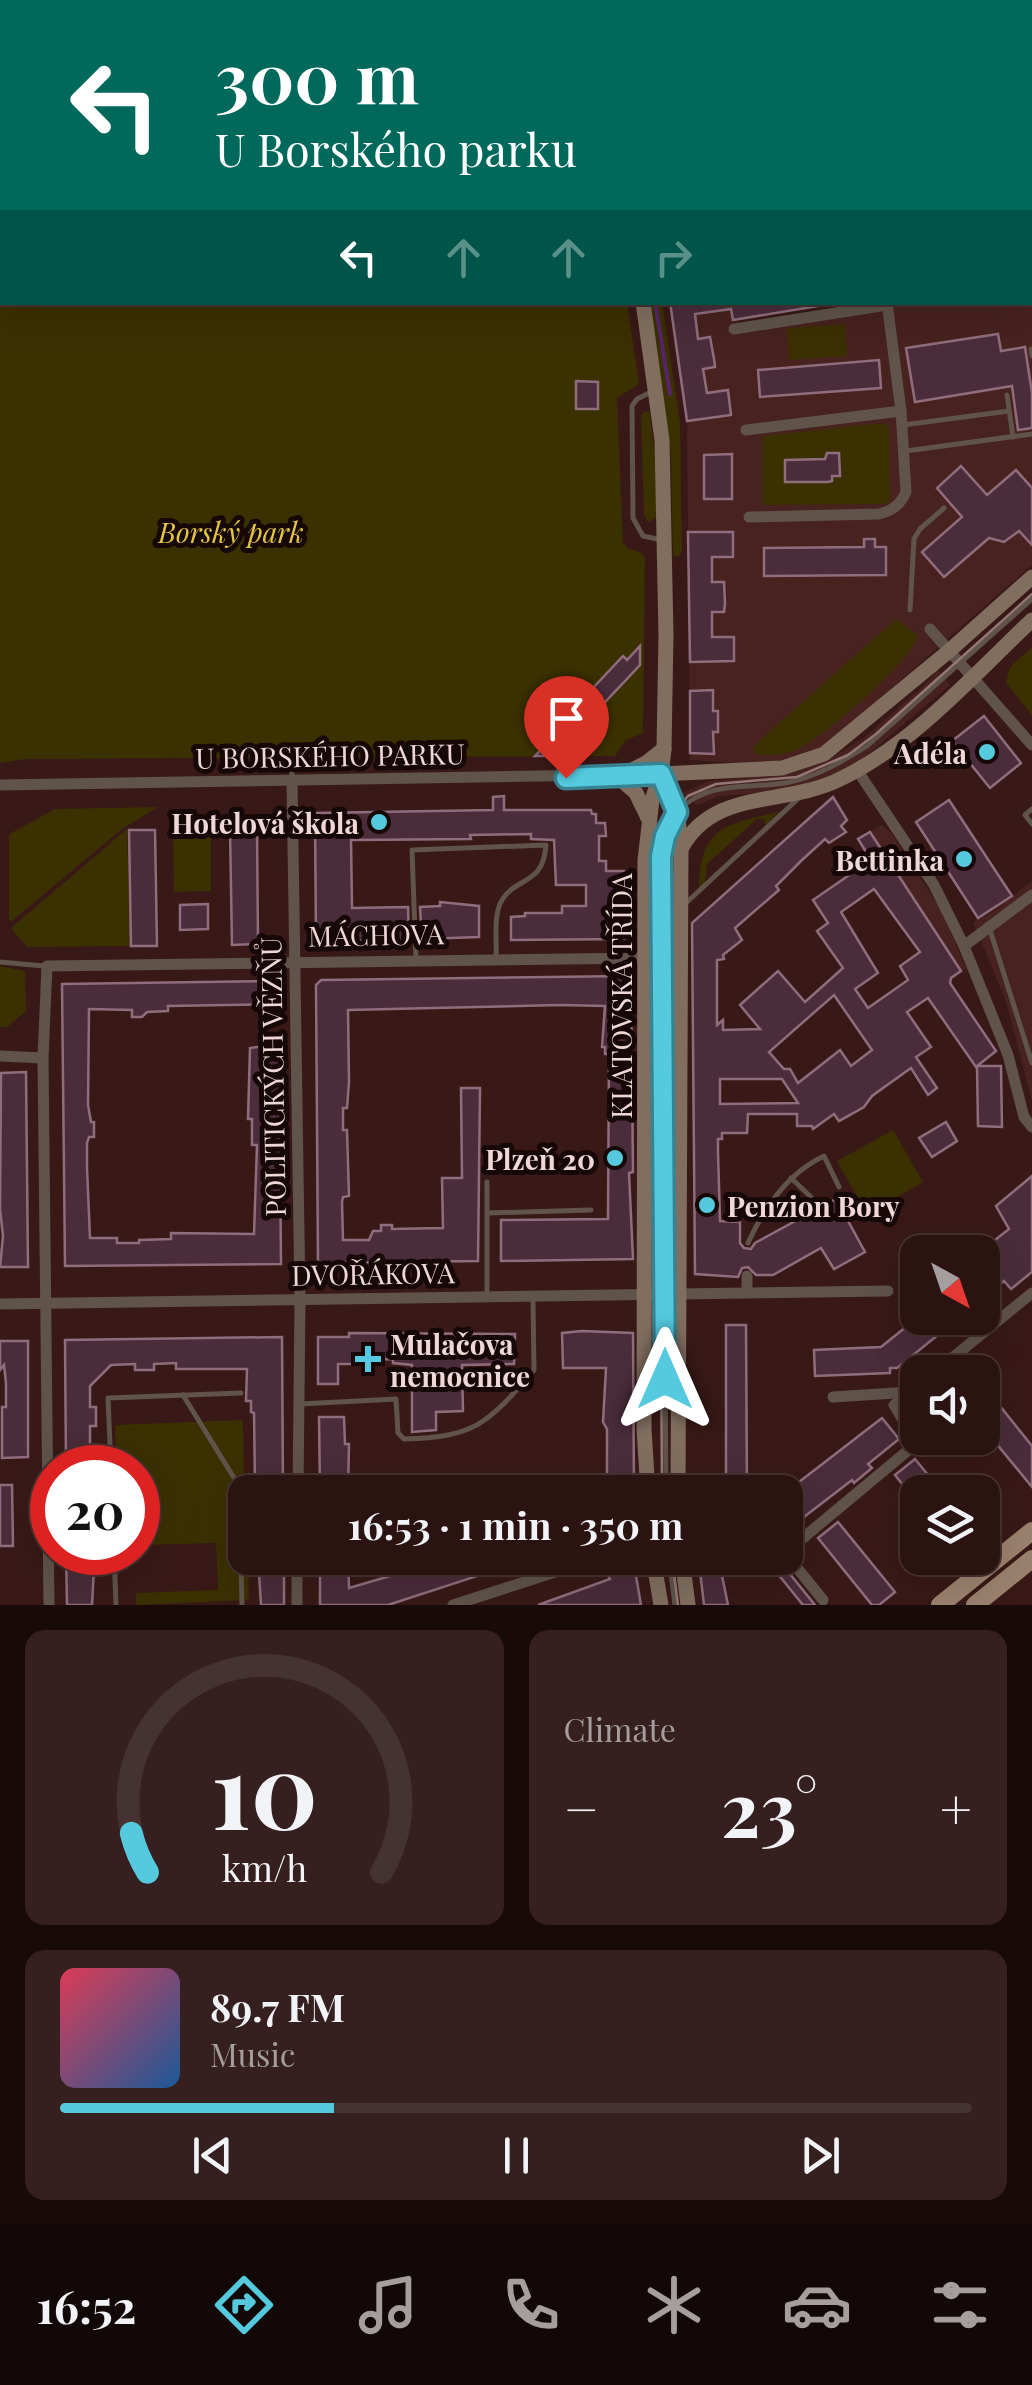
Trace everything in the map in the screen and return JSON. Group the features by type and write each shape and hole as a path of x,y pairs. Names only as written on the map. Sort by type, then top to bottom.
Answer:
{"main road":[{"name":"KLATOVSKÁ TŘÍDA","path":"642,305 664,468 666,540 664,749 652,800 645,860 647,1475"},
{"path":"1032,577 955,657 839,745 810,760 782,768 661,774 681,808 700,811 713,812 805,792 857,770 906,736 1032,620"},
{"path":"649,827 643,803 618,777 646,764 664,749 693,771"},
{"name":"KLATOVSKÁ TŘÍDA","path":"677,1475 671,1295 681,808"},
{"path":"681,849 694,828 713,812"},
{"path":"940,1605 1032,1531"},
{"path":"975,1605 1032,1559"},
{"path":"656,1575 661,1605"},
{"path":"684,1575 688,1605"}],"street":[{"path":"734,329 881,305"},
{"path":"749,517 891,512 906,492 901,411 887,305"},
{"path":"746,430 901,411"},
{"path":"930,629 1032,745"},
{"path":"857,770 934,886 964,946 1008,1055 1024,1117 1032,1127"},
{"name":"U BORSKÉHO PARKU","path":"0,784 661,774"},
{"name":"POLITICKÝCH VĚZŇŮ","path":"292,780 300,1299 298,1475"},
{"path":"964,946 1032,896"},
{"name":"MÁCHOVA","path":"47,966 645,958"},
{"path":"47,966 43,1058 49,1605"},
{"path":"0,1056 43,1058"},
{"path":"747,1276 747,1292"},
{"name":"DVOŘÁKOVA","path":"0,1304 888,1291"},
{"path":"955,1355 1032,1293"},
{"path":"832,1397 900,1390"},
{"path":"803,1538 903,1455"},
{"path":"297,1575 297,1605"},
{"path":"453,1605 546,1575"},
{"path":"803,1575 823,1600"}],"lane":[{"path":"656,390 637,399 632,406 633,518 643,536 666,540"},
{"path":"1007,395 1013,437"},
{"path":"902,425 1009,411"},
{"path":"904,451 1032,434"},
{"path":"910,610 914,539 944,508"},
{"path":"681,808 710,790 790,782 832,767 867,746 955,657 1032,598"},
{"path":"292,763 292,780"},
{"path":"679,908 805,792"},
{"name":"KLATOVSKÁ TŘÍDA","path":"652,800 661,856 671,1295 666,1475"},
{"name":"KLATOVSKÁ TŘÍDA","path":"661,856 665,836 681,808"},
{"path":"1032,810 1025,815 1032,824"},
{"path":"416,959 412,850 546,845 545,860 528,882 504,895 498,909 496,958"},
{"path":"990,930 1032,1062"},
{"path":"0,962 47,966"},
{"path":"748,1243 772,1201 791,1178 824,1156 839,1187"},
{"path":"791,1178 814,1200"},
{"path":"487,1297 488,1182"},
{"path":"487,1213 590,1210"},
{"path":"299,1404 396,1399 398,1433 404,1438 444,1438 459,1433 495,1415 534,1370 533,1297"},
{"path":"110,1445 108,1398 241,1393"},
{"path":"183,1395 239,1486 242,1605"},
{"path":"115,1575 116,1605"},
{"path":"671,1575 675,1605"}],"shaded area":[{"path":"670,305 730,305 734,328 885,305 1032,305 1032,565 822,749 786,761 753,764 690,760 687,421"},
{"path":"937,669 950,685 860,761 819,781 767,793 719,796 698,805 682,793 709,781 789,774 830,759 866,736 930,680"},
{"path":"882,825 892,834 941,910 966,968 951,978 926,917 914,924 858,839"},
{"path":"1032,881 1032,1102 1006,1001 973,922"}],"green space":[{"name":"Borský park","path":"0,305 627,305 639,384 617,398 623,542 645,559 643,733 626,740 615,756 25,759 0,763"},
{"path":"650,305 662,305 680,422 682,551 678,557 673,556 671,457"},
{"path":"845,324 847,356 789,360 787,328"},
{"path":"650,413 655,457 657,516 649,522 644,516 641,415"},
{"path":"884,423 889,427 890,500 885,504 762,505 762,436"},
{"path":"896,619 918,635 883,680 807,744 785,753 755,754 753,748 760,740"},
{"path":"1032,647 1032,715 1006,683 1010,667"},
{"path":"158,807 122,829 9,920 9,835 55,809"},
{"path":"779,812 765,826 764,819 757,819 707,864 705,882 699,887 711,839 731,825"},
{"path":"127,829 130,946 27,947 11,928"},
{"path":"211,829 211,891 174,892 173,830"},
{"path":"0,966 25,971 26,1011 7,1027 0,1027"},
{"path":"893,1130 923,1182 867,1214 837,1161"},
{"path":"243,1420 244,1475 228,1475 228,1575 248,1575 249,1600 136,1605 136,1593 218,1590 216,1543 160,1544 160,1445 116,1445 115,1425"}],"building":[{"path":"670,305 824,305 733,320 731,309 695,314 698,339 710,337 714,359 715,367 703,369 707,393 728,390 731,415 687,421"},
{"path":"998,334 1001,351 1025,347 1032,393 1032,428 1018,430 1012,386 915,402 906,348"},
{"path":"879,360 881,388 760,397 758,370"},
{"path":"576,381 598,382 598,409 576,409"},
{"path":"827,453 839,453 840,476 832,476 828,482 785,482 785,460 825,459"},
{"path":"732,454 732,499 704,499 704,455"},
{"path":"961,466 987,495 1016,470 1032,488 1032,545 1019,531 1004,542 989,538 944,577 922,552 962,517 937,488"},
{"path":"688,532 733,532 733,557 712,557 712,582 724,582 725,604 724,612 712,612 712,637 734,637 734,661 690,662"},
{"path":"864,539 875,539 875,547 886,547 886,575 764,576 764,548 864,547"},
{"path":"640,646 640,665 559,751 553,756 535,756 623,656 627,660"},
{"path":"713,690 713,711 718,711 718,732 713,732 714,754 690,753 690,691"},
{"name":"Adéla","path":"984,716 1021,763 990,788 952,741"},
{"path":"504,796 504,810 591,810 596,814 596,823 605,823 606,836 599,836 599,861 606,861 606,871 624,871 624,878 630,878 631,933 625,939 511,940 511,917 562,913 562,906 586,906 586,885 556,885 554,840 531,839 531,834 351,840 352,908 408,907 409,940 316,941 315,813 493,810 493,797"},
{"path":"833,797 847,820 841,826 846,832 829,843 825,839 802,860 776,886 779,890 735,928 742,940 723,955 724,959 717,960 717,1025 723,1020 723,1030 760,1029 740,1005 778,971 805,1002 843,968 817,931 828,923 813,900 871,860 858,839 870,832 961,971 950,983 996,1051 976,1067 928,998 907,1012 931,1047 916,1057 937,1088 928,1095 911,1068 872,1096 864,1107 839,1121 834,1114 813,1129 797,1126 797,1114 748,1114 747,1133 722,1133 722,1139 718,1139 720,1221 740,1222 740,1243 751,1249 755,1243 836,1199 865,1252 834,1269 821,1248 773,1275 756,1275 748,1267 742,1268 738,1277 695,1274 692,923","holes":["874,889 920,952 900,966 908,980 868,1008 855,989 878,973 841,912","834,995 872,1050 851,1066 840,1050 798,1083 790,1069 784,1069 769,1052","720,1079 782,1079 798,1103 720,1104"]},
{"name":"Bettinka","path":"949,800 1012,896 978,918 916,822"},
{"path":"257,828 258,944 232,945 230,829"},
{"path":"129,830 155,830 157,946 131,946"},
{"path":"440,902 479,906 479,937 422,939 420,907 440,906"},
{"path":"208,904 208,929 180,930 180,905"},
{"path":"627,976 631,981 633,1172 629,1173 633,1259 501,1261 501,1220 608,1219 609,1054 602,1047 605,1006 560,1005 348,1010 349,1082 343,1130 347,1130 349,1196 343,1197 342,1202 343,1240 369,1240 373,1231 381,1231 381,1225 392,1225 392,1229 443,1228 442,1178 462,1178 461,1088 480,1088 478,1261 318,1263 316,985 321,980"},
{"path":"279,981 279,1004 168,1006 168,1011 147,1012 142,1017 132,1017 132,1010 89,1009 88,1105 94,1137 89,1137 87,1143 87,1168 90,1238 139,1243 171,1239 171,1233 254,1234 257,1145 252,1145 252,1119 248,1119 250,1048 279,1044 281,1264 65,1266 62,984"},
{"path":"977,1066 1001,1066 1002,1127 978,1126"},
{"path":"26,1072 28,1267 0,1267 1,1073"},
{"path":"946,1122 957,1141 932,1157 919,1138"},
{"path":"1032,1176 1032,1272 1011,1289 1004,1281 1000,1284 1000,1236 1009,1229 996,1206"},
{"path":"726,1325 746,1325 747,1475 726,1475"},
{"path":"900,1332 900,1335 938,1335 913,1355 900,1355 900,1366 890,1368 890,1373 815,1376 814,1350 881,1347"},
{"path":"349,1333 515,1334 514,1364 462,1365 463,1411 436,1412 436,1430 412,1432 412,1365 393,1363 393,1359 338,1364 338,1384 318,1384 318,1337 349,1337"},
{"path":"562,1333 633,1333 634,1475 607,1475 607,1429 603,1422 606,1368 563,1368"},
{"path":"282,1337 283,1475 255,1475 254,1413 251,1401 246,1401 247,1369 176,1369 176,1363 154,1364 154,1370 135,1370 135,1364 111,1365 90,1386 90,1407 96,1407 96,1426 90,1426 90,1445 66,1445 65,1340"},
{"path":"0,1341 28,1341 28,1457 2,1458 6,1383 4,1365 0,1370"},
{"path":"1000,1406 1032,1446 1032,1487 1000,1448"},
{"path":"319,1417 344,1417 348,1475 320,1475"},
{"path":"882,1418 899,1439 868,1464 872,1468 854,1483 852,1480 803,1518 803,1479"},
{"path":"915,1459 928,1475 900,1475 900,1481 895,1475"},
{"path":"0,1485 12,1485 13,1546 0,1546"},
{"path":"838,1522 895,1592 879,1605 872,1605 818,1538"},
{"path":"66,1575 94,1575 92,1605 67,1605"},
{"path":"259,1575 284,1575 284,1605 261,1605"},
{"path":"320,1575 349,1575 349,1588 393,1575 480,1575 388,1605 320,1605"},
{"path":"608,1575 636,1575 641,1605 538,1605 610,1579"},
{"path":"700,1575 722,1575 728,1605 704,1605"},
{"path":"779,1575 791,1575 815,1605 803,1605"}],"waterway":[{"path":"655,305 670,394"}],"tram line":[{"path":"662,1475 658,864 665,823 688,796 716,784 797,777 848,755 1032,594"},
{"path":"674,1575 678,1605"}],"place":[{"name":"Adéla","path":"987,752"},
{"name":"Hotelová škola","path":"379,822"},
{"name":"Bettinka","path":"964,859"},
{"name":"Plzeň 20","path":"615,1158"},
{"name":"Penzion Bory","path":"707,1205"},
{"name":"Mulačova nemocnice","path":"368,1359"}],"route":[{"path":"566,778 661,774 677,812 665,836 661,856 665,1379"}]}
